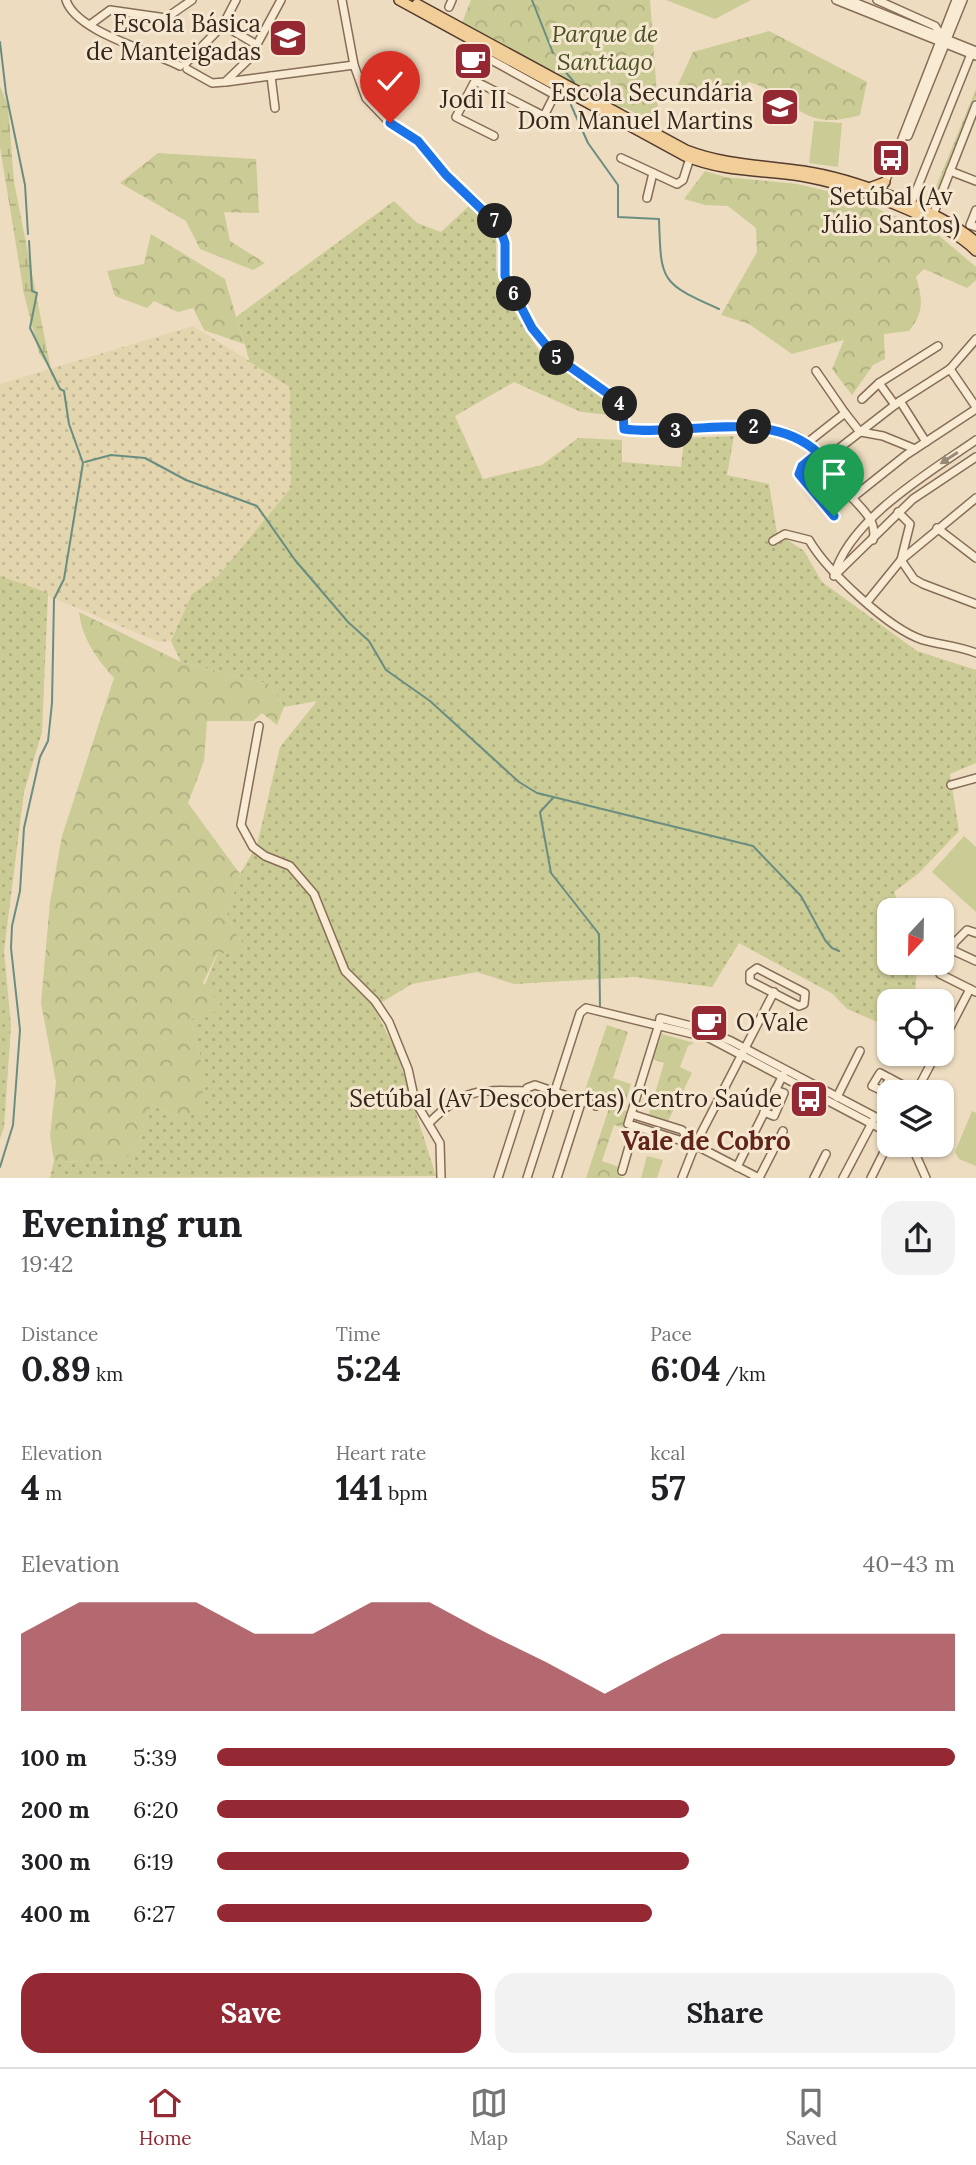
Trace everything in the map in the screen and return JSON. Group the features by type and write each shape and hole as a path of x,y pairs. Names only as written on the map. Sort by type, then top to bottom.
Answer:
{"main road":[{"path":"399,0 557,92 690,158 737,171 810,178 898,201 955,225 976,242"},
{"path":"411,0 686,150 734,164 816,173 863,187 940,225 976,251"},
{"path":"863,187 877,187 887,182 891,194 898,201"}],"street":[{"path":"66,0 71,12 124,45 158,54 212,83 354,65"},
{"path":"91,24 110,10 166,18 192,0"},
{"path":"184,66 223,24 236,0"},
{"path":"225,82 249,60 281,0"},
{"path":"342,0 354,65 362,89 373,107 418,141 446,175 499,226 505,243 505,276 532,328 555,356 617,400 623,411 624,429 662,432 756,427 789,433 818,453 872,521 873,540"},
{"path":"835,0 944,41"},
{"path":"849,0 974,54 910,206"},
{"path":"877,0 935,26 944,41"},
{"path":"944,41 956,0"},
{"path":"881,198 963,0"},
{"path":"223,24 257,45"},
{"path":"271,76 275,108"},
{"path":"494,136 456,117 475,81 544,116 557,92"},
{"path":"933,215 974,117 976,105"},
{"path":"621,158 679,184 690,158"},
{"path":"950,171 976,181"},
{"path":"647,198 653,173"},
{"path":"973,226 976,210"},
{"path":"824,460 898,403 950,369 976,339"},
{"path":"862,399 879,383 938,346"},
{"path":"852,498 915,449 976,408 950,369"},
{"path":"816,371 860,432 883,436 915,449"},
{"path":"879,383 898,403 926,442"},
{"path":"807,443 845,413"},
{"path":"834,576 848,545 872,521 907,488 976,440"},
{"path":"818,453 802,466 799,474 834,516"},
{"path":"834,576 873,540 898,512 976,457"},
{"path":"867,601 901,560 976,498"},
{"path":"898,512 910,524 901,560 914,579 976,604"},
{"path":"937,528 976,558"},
{"path":"773,541 785,534 810,540 821,561 834,576 909,634 976,653"},
{"path":"848,545 848,556 858,555"},
{"path":"259,726 240,819 246,838 265,856 290,866 314,894 345,971 375,1001 389,1022 408,1069 415,1101 430,1122 440,1143 441,1178"},
{"path":"951,785 976,778"},
{"path":"954,943 960,933 967,929 976,933"},
{"path":"954,951 976,961"},
{"path":"757,968 806,993 806,1001 799,1006 774,992 750,981 753,969 757,968"},
{"path":"942,975 973,990 954,1022"},
{"path":"682,1178 695,1145 774,992"},
{"path":"527,1178 582,1009 589,1008 659,1024 697,1034 743,1051 837,1097 877,1123"},
{"path":"622,1171 631,1114 659,1024"},
{"path":"743,1051 783,1075 877,1121"},
{"path":"837,1097 860,1051"},
{"path":"737,1167 764,1112 774,1116 785,1093 775,1090 783,1075"},
{"path":"890,1078 894,1080"},
{"path":"430,1122 467,1094 480,1090 525,1091 535,1085 596,1106"},
{"path":"498,1178 525,1091"},
{"path":"557,1178 582,1100"},
{"path":"631,1114 682,1130 685,1134 683,1142"},
{"path":"843,1178 873,1120"},
{"path":"631,1125 695,1145 759,1178 783,1131"},
{"path":"814,1178 826,1154"},
{"path":"871,1178 882,1157"},
{"path":"917,1157 926,1178"}],"shaded area":[{"path":"193,326 290,386 291,488 218,576 192,594 171,641 159,642 0,576 0,384"}],"green space":[{"name":"Parque de Santiago","path":"471,0 650,0 659,122 650,114 646,119 626,108 611,106 462,23"},
{"path":"666,0 751,0 715,19"},
{"path":"769,31 867,82 860,115 824,120 800,111 765,88 749,82 721,103 675,91 693,52"},
{"path":"0,86 8,106 14,182 51,370 39,353 24,294 0,147"},
{"path":"976,89 976,97 932,207 928,206"},
{"path":"814,121 842,123 838,167 809,163"},
{"path":"158,153 256,159 259,213 224,212 230,241 265,263 253,270 200,249 186,221 120,183"},
{"path":"705,171 725,177 797,184 844,195 936,233 976,267 976,280 967,288 924,269 916,277 921,306 914,324 909,331 884,334 885,359 873,365 852,395 832,369 844,340 792,354 749,324 721,315 757,252 756,228 728,206 705,205 684,199"},
{"path":"394,201 417,223 441,232 471,204 496,238 496,270 505,296 541,354 612,403 619,416 581,412 514,382 455,416 483,479 542,465 578,438 622,440 622,462 681,467 684,438 734,436 727,475 769,484 777,533 804,551 822,582 917,651 976,670 976,763 950,774 959,831 919,873 894,892 896,898 877,898 877,975 916,975 916,989 877,989 877,1022 847,1009 833,994 739,943 712,987 634,977 514,984 477,972 412,984 374,1007 397,1053 436,1176 50,1178 54,1161 121,1163 137,1147 151,1105 182,1119 200,1054 190,1020 218,953 247,950 226,918 240,874 257,845 280,747 317,701 284,707 269,684 181,662 171,641 192,594 218,576 291,488 290,387 250,362 236,317"},
{"path":"151,234 225,279 244,344 204,330 193,308 178,312 154,301 147,308 115,296 107,271 144,264"},
{"path":"0,576 48,593 42,732 24,792 4,951 11,1026 4,1127 0,1139"},
{"path":"79,612 181,662 269,684 284,707 277,725 262,713 253,721 207,721 204,761 188,803 240,874 226,918 247,950 217,954 203,983 224,1009 190,1020 200,1054 204,1110 182,1119 151,1105 137,1147 121,1163 54,1161 50,1136 56,1082 41,1003 50,902 62,836 114,678 91,647"},
{"path":"964,836 976,847 976,912 932,872"},
{"path":"607,1025 628,1032 613,1078 631,1084 623,1110 631,1113 626,1128 614,1125 602,1161 622,1168 619,1176 625,1178 586,1178 611,1102 584,1093"},
{"path":"662,1034 694,1043 688,1046 680,1067 692,1073 667,1123 648,1117 664,1063 653,1059"},
{"path":"972,1111 976,1113 976,1166 959,1159 955,1152"},
{"path":"647,1156 663,1160 657,1178 641,1178"}],"waterway":[{"path":"532,0 553,53"},
{"path":"0,42 6,93 25,185 28,234"},
{"path":"558,63 574,82"},
{"path":"571,105 588,143 618,185 618,217 659,219 661,256 668,278 685,293 719,309"},
{"path":"0,1167 13,1125 20,1030 11,948 12,926 20,891 24,828 40,757 48,741 52,703 54,599 64,579 83,463 69,424 64,391 60,389 30,328 37,293 32,291 29,241"},
{"path":"85,462 111,455 145,458 186,480 257,506 295,560 348,622 369,641 386,670 430,701 519,782 537,793 753,846 801,896 825,940 839,951"},
{"path":"553,798 540,812 551,873 599,934 600,1008"}],"place":[{"name":"Escola Básica de Manteigadas","path":"288,38"},
{"name":"Jodi II","path":"473,61"},
{"name":"Escola Secundária Dom Manuel Martins","path":"780,107"},
{"name":"Setúbal (Av Júlio Santos)","path":"891,158"},
{"name":"O Vale","path":"709,1023"},
{"name":"Setúbal (Av Descobertas) Centro Saúde","path":"809,1099"}],"district":[{"name":"Vale de Cobro","path":"706,1141"}],"route":[{"path":"390,123 418,141 446,175 493,218 505,243 505,276 532,328 555,356 617,400 623,411 624,429 662,432 756,427 789,433 805,440 818,453 798,470 799,474 834,516"}]}
